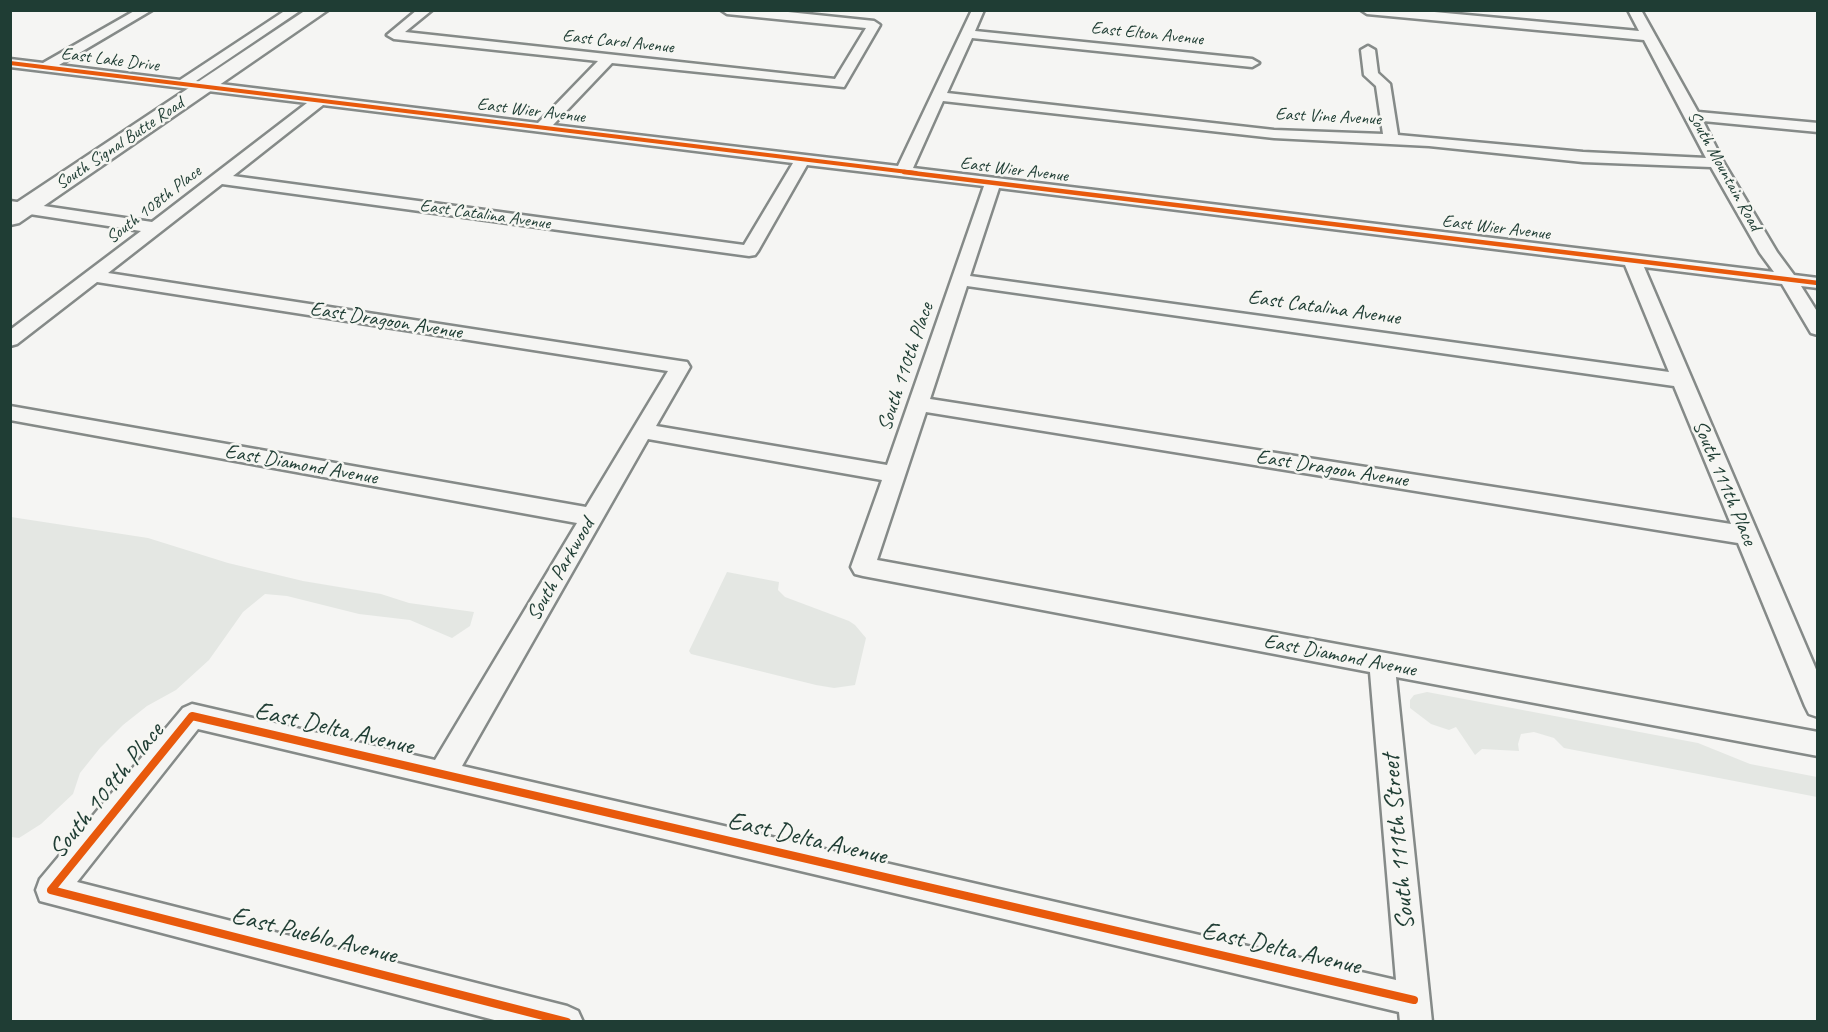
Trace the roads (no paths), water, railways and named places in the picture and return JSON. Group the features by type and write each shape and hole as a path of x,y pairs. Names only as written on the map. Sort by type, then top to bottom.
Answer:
{"main road":[{"name":"South Signal Butte Road","path":"16,211 319,10"}],"street":[{"path":"46,68 146,10"},
{"name":"South Signal Butte Road","path":"183,84 295,10"},
{"name":"East Carol Avenue","path":"426,10 394,35 839,84 874,25 727,10"},
{"path":"904,171 978,10"},
{"path":"1367,10 1648,36"},
{"name":"South Mountain Road","path":"1634,10 1693,116 1716,163 1769,253 1788,279 1818,329"},
{"name":"East Elton Avenue","path":"967,34 1252,63"},
{"path":"1368,51 1371,75 1383,84 1391,139"},
{"path":"542,127 608,59"},
{"name":"East Lake Drive","path":"10,63 206,86"},
{"name":"East Wier Avenue","path":"206,86 1818,283"},
{"name":"East Vine Avenue","path":"938,96 1274,134 1391,139 1584,157 1716,163"},
{"name":"South 108th Place","path":"10,340 321,100"},
{"path":"1693,116 1818,128"},
{"name":"East Catalina Avenue","path":"220,179 750,251 803,159"},
{"name":"South 110th Place","path":"863,567 993,182"},
{"path":"16,211 156,228"},
{"name":"South 111th Place","path":"1632,260 1818,706"},
{"name":"East Dragoon Avenue","path":"93,276 680,367"},
{"name":"East Catalina Avenue","path":"960,280 1681,380"},
{"name":"South Parkwood","path":"442,774 680,367"},
{"name":"East Dragoon Avenue","path":"919,404 1746,535"},
{"name":"East Diamond Avenue","path":"10,413 592,517"},
{"path":"642,430 895,474"},
{"name":"East Diamond Avenue","path":"863,567 1818,744"},
{"name":"South 111th Street","path":"1382,663 1415,1011"},
{"name":"East Delta Avenue","path":"192,716 442,774 1415,1011"},
{"name":"South 109th Place","path":"51,890 192,716"},
{"name":"East Pueblo Avenue","path":"51,890 518,1015 567,1022"}]}
